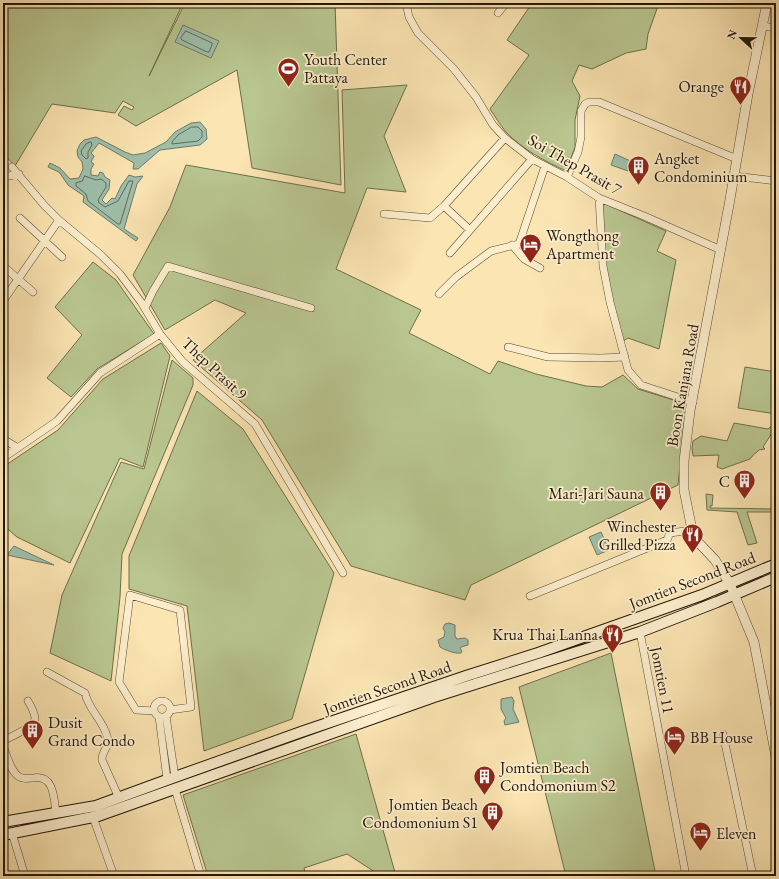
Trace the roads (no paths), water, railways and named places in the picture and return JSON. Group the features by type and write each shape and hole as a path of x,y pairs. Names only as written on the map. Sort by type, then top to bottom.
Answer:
{"main road":[{"name":"Jomtien Second Road","path":"7,834 93,818 175,789 538,653 702,595 776,564"},
{"name":"Jomtien Second Road","path":"3,822 96,806 171,778 432,692 640,632 776,577"}],"street":[{"name":"Soi Thep Prasit 7","path":"406,3 409,17 418,33 454,69 476,97 493,125 505,138 532,159 567,177 599,198 721,250"},
{"path":"498,13 506,3"},
{"name":"Boon Kanjana Road","path":"767,3 736,159 721,250 693,402 690,411 684,461 684,490 692,530 698,542 715,560 730,584 754,642 776,757"},
{"path":"762,26 776,28"},
{"path":"567,177 578,152 581,137 581,111 585,104 589,102 598,102 736,159"},
{"path":"384,214 430,218 444,206 505,138"},
{"path":"450,253 532,159"},
{"path":"439,294 456,277 491,251 519,244 545,166"},
{"name":"Thep Prasit 9","path":"12,167 44,205 59,220 101,255 120,274 145,308 160,334 184,362 254,424 343,573"},
{"path":"3,177 19,174"},
{"path":"734,176 776,181"},
{"path":"599,198 603,266 610,302 628,370 641,384 693,402"},
{"path":"444,206 470,230"},
{"path":"20,218 62,257"},
{"path":"3,301 59,220"},
{"path":"512,245 524,259 540,268"},
{"path":"3,266 33,292"},
{"path":"145,308 168,266 311,308"},
{"path":"3,458 57,421 100,373 160,334"},
{"path":"508,347 548,356 600,358 625,357"},
{"path":"3,439 18,448"},
{"path":"530,596 667,540 670,533 692,530"},
{"path":"130,595 180,610 191,707 162,713 136,710 119,682 130,595"},
{"path":"659,610 664,622"},
{"name":"Jomtien 11","path":"640,632 686,876"},
{"path":"47,672 85,693 86,701 97,715 107,735 107,749 102,755 102,760 118,798"},
{"path":"28,701 34,713 35,721 32,725 5,740 3,742 3,746 14,771 19,776 24,779 39,777 45,778 49,782 56,813"},
{"path":"162,713 171,778"},
{"path":"723,734 753,876"},
{"path":"175,789 201,876"},
{"path":"93,818 114,876"},
{"path":"7,834 25,876"}],"water":[{"path":"183,25 219,41 211,58 175,42"},
{"path":"200,122 206,129 207,139 200,145 160,150 138,169 133,169 134,163 99,143 91,153 94,156 91,162 94,164 91,169 91,175 98,176 100,172 110,180 109,189 102,200 106,204 112,198 115,199 121,186 129,175 135,177 143,176 137,184 124,229 138,238 136,241 83,202 84,196 68,185 59,172 48,167 50,163 60,168 70,179 79,178 83,169 82,162 78,157 77,151 80,144 84,140 96,137 133,155 145,153 166,142 175,132 191,123"},
{"path":"615,154 637,165 628,171 611,165"},
{"path":"601,532 609,550 597,555 589,537"},
{"path":"14,546 54,565 7,555"},
{"path":"449,623 455,625 455,636 457,639 465,638 468,640 468,645 460,648 462,651 461,653 450,652 440,647 438,640 444,637 445,632 443,628 445,624"},
{"path":"512,697 514,701 513,709 519,722 505,725 504,721 506,718 501,709 501,699"}],"place":[{"name":"Youth Center Pattaya","path":"288,88"},
{"name":"Orange","path":"740,106"},
{"name":"Angket Condominium","path":"638,186"},
{"name":"Wongthong Apartment","path":"530,264"},
{"name":"C","path":"745,500"},
{"name":"Mari-Jari Sauna","path":"660,512"},
{"name":"Winchester Grilled Pizza","path":"692,554"},
{"name":"Krua Thai Lanna","path":"613,654"},
{"name":"Dusit Grand Condo","path":"32,750"},
{"name":"BB House","path":"675,756"},
{"name":"Jomtien Beach Condomonium S2","path":"484,796"},
{"name":"Jomtien Beach Condomonium S1","path":"493,832"},
{"name":"Eleven","path":"701,852"}]}
